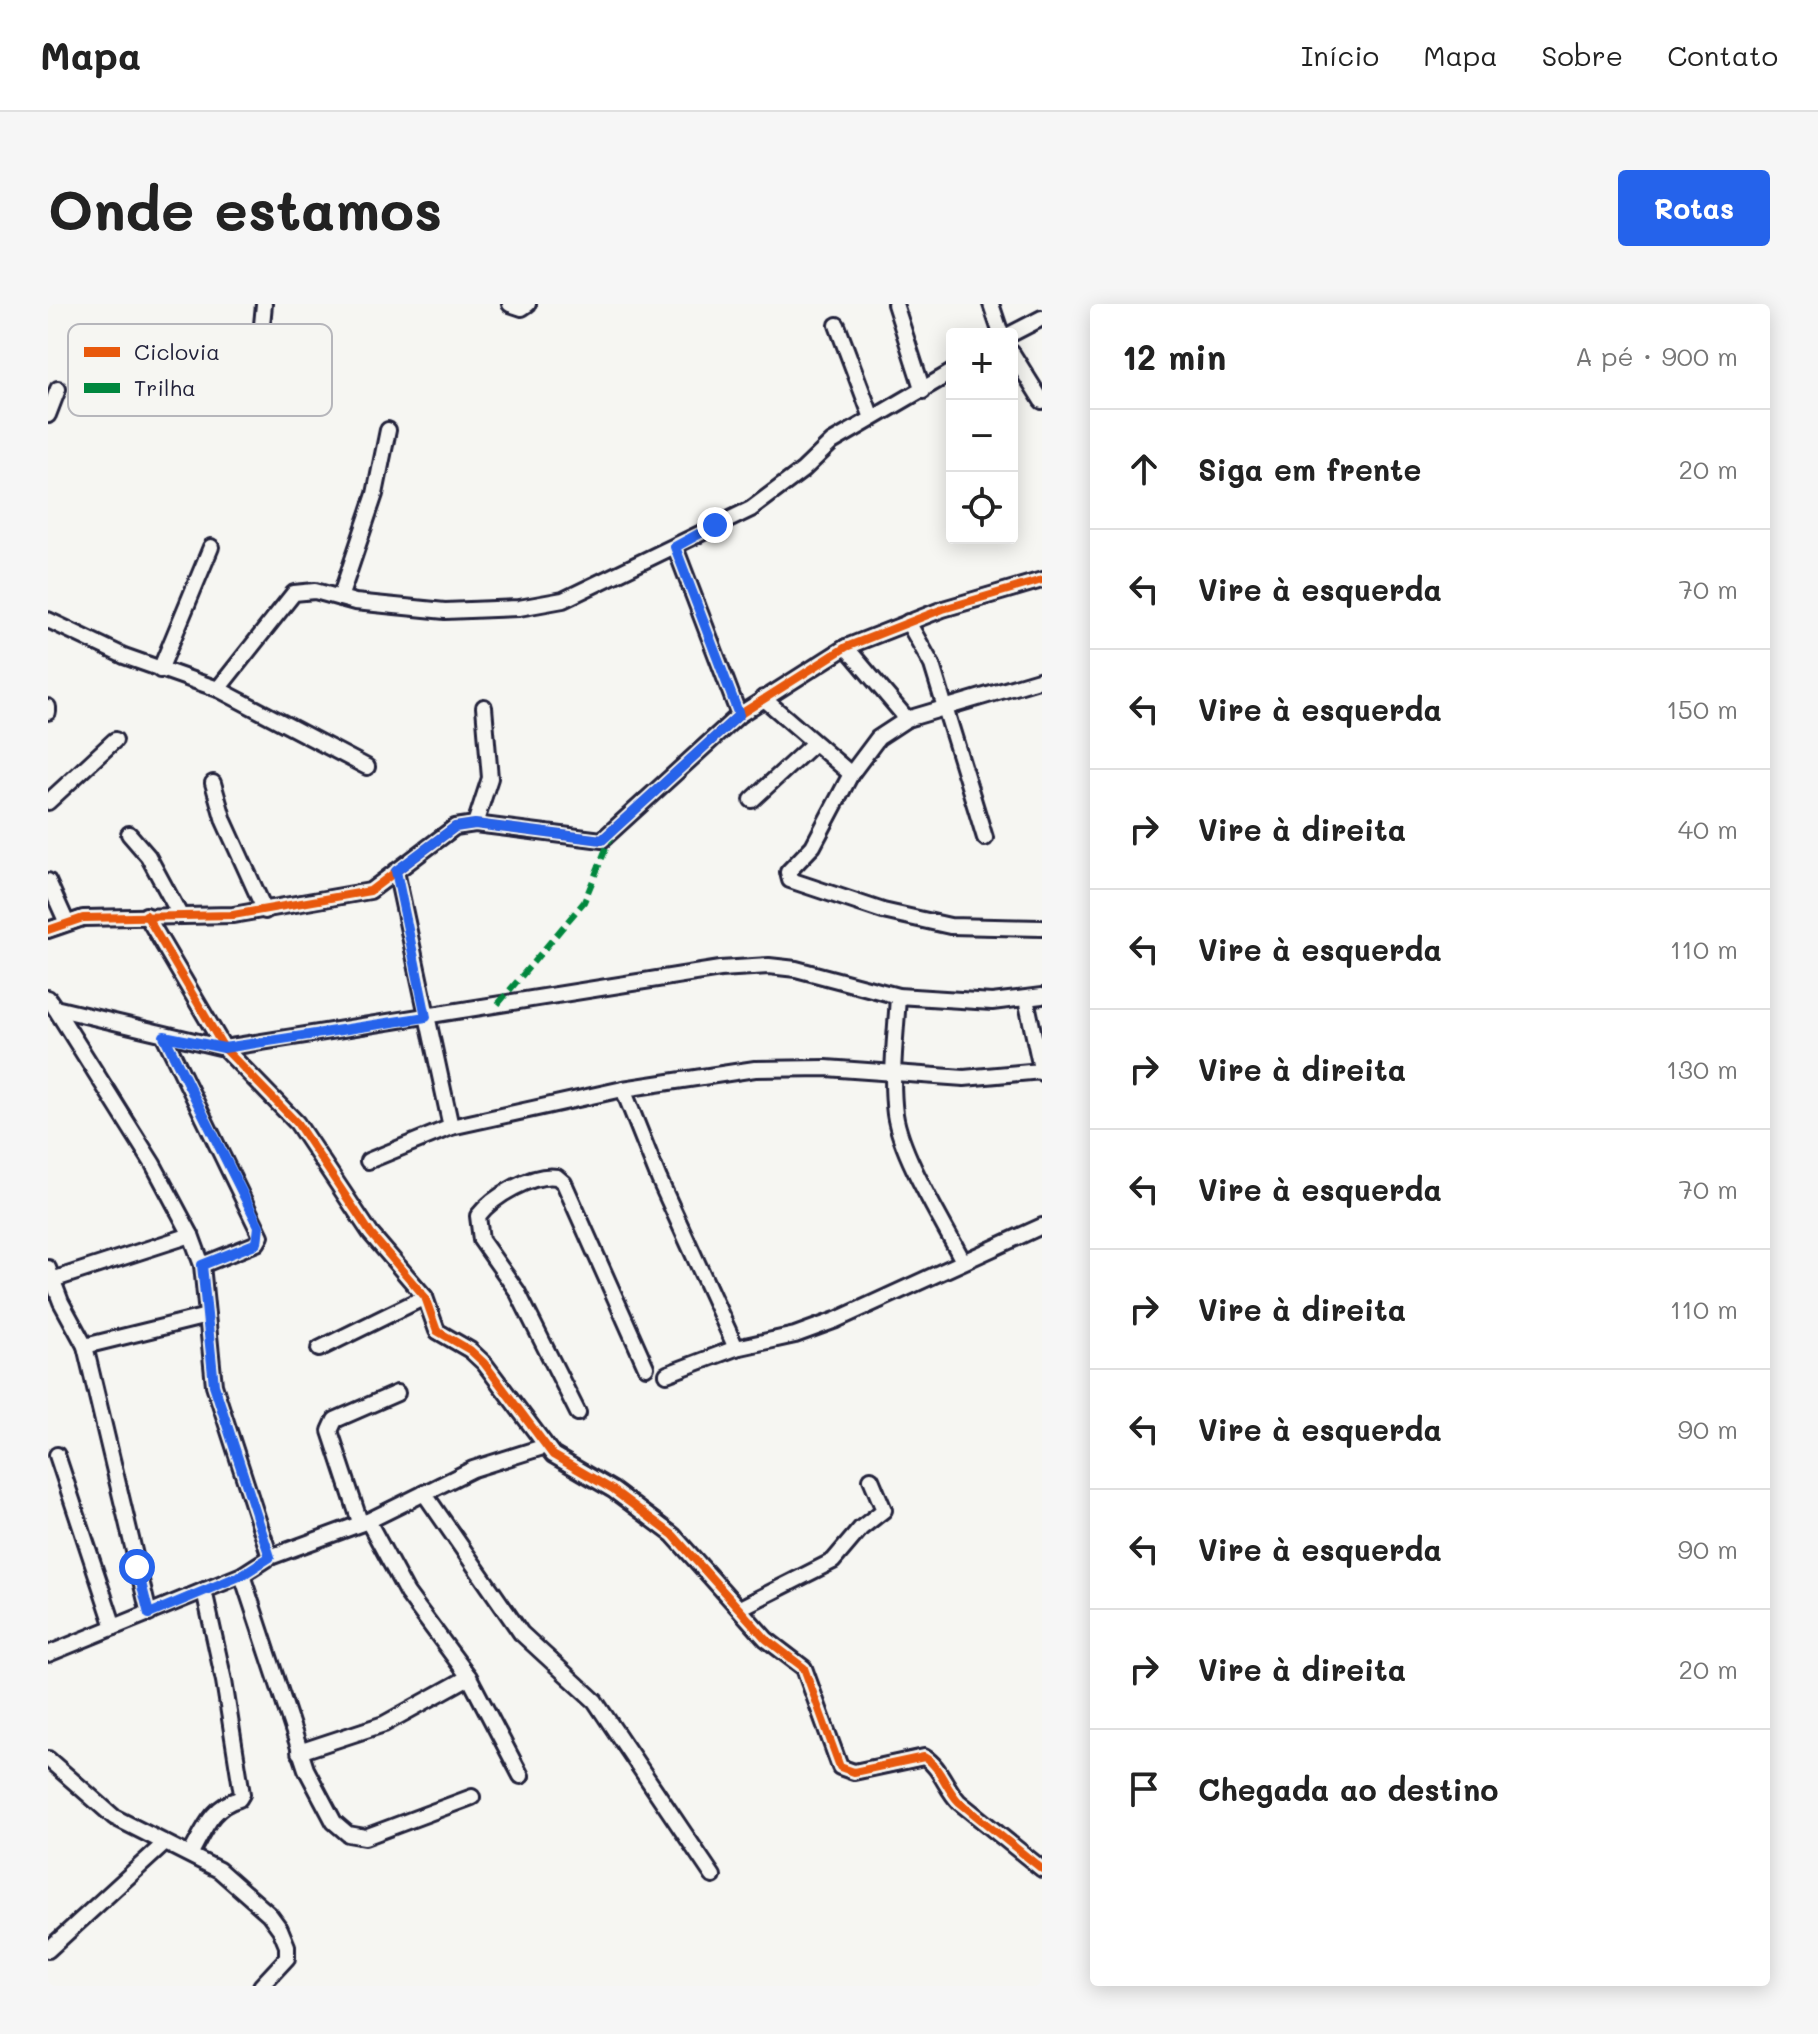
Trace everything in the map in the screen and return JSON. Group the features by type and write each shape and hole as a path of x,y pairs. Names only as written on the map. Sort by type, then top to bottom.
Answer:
{"street":[{"path":"262,324 264,304"},
{"path":"510,304 522,308 528,304"},
{"path":"895,304 923,391"},
{"path":"991,304 999,328"},
{"path":"1018,330 1042,318"},
{"path":"837,325 872,418"},
{"path":"1018,363 1042,401"},
{"path":"218,689 294,593 315,591 340,598 421,610 519,608 581,593 751,509 803,470 832,442 946,376"},
{"path":"48,415 58,389"},
{"path":"340,598 375,494 388,430"},
{"path":"160,670 211,547"},
{"path":"675,547 739,715"},
{"path":"48,930 66,921 146,915 233,915 370,891 455,827 475,824 602,840 739,715 846,647 908,622 1042,580"},
{"path":"48,620 160,670 218,689 367,767"},
{"path":"908,622 932,665 985,838"},
{"path":"846,647 907,719"},
{"path":"1042,679 907,719 878,738 851,774 813,846 788,872 790,880 883,911 950,926 1042,928"},
{"path":"763,698 851,774"},
{"path":"475,824 490,778 484,707"},
{"path":"48,802 115,740"},
{"path":"752,800 814,743"},
{"path":"213,783 224,821 265,911"},
{"path":"129,834 148,856 180,915"},
{"path":"396,871 451,1127"},
{"path":"48,881 66,921"},
{"path":"146,915 224,1048 297,1123 371,1234 425,1297 437,1331 470,1350 484,1363 553,1455 613,1490 673,1535 766,1639 804,1668 840,1767 854,1772 924,1757 931,1761 949,1792 959,1802 1042,1869"},
{"path":"52,1003 164,1036 224,1048 720,969 769,966 796,969 898,996 992,1002 1042,996"},
{"path":"898,996 893,1075 896,1117 908,1152 963,1261"},
{"path":"368,1161 451,1127 623,1089 755,1069 826,1068 893,1075 983,1078 1042,1072 1026,999"},
{"path":"52,1003 153,1164 191,1235 202,1265 214,1385 270,1557"},
{"path":"164,1036 261,1236 257,1243 202,1265"},
{"path":"623,1089 659,1179 736,1348"},
{"path":"578,1413 517,1291 481,1240 476,1227 478,1216 491,1201 539,1177 557,1177 564,1183 646,1367"},
{"path":"667,1374 736,1348 795,1335 836,1320 1042,1226"},
{"path":"149,1614 85,1346 54,1306 50,1274 191,1235"},
{"path":"319,1349 425,1297"},
{"path":"85,1346 207,1316"},
{"path":"397,1393 335,1420 330,1431 364,1522 407,1593 436,1627 469,1677 521,1776"},
{"path":"48,1654 242,1575 270,1557 364,1522 473,1469 546,1446"},
{"path":"57,1455 114,1627"},
{"path":"740,1608 821,1569 841,1554 861,1528 884,1510 871,1479"},
{"path":"424,1493 521,1633 595,1701 713,1876"},
{"path":"242,1575 299,1752 334,1822 348,1834 365,1837 472,1797"},
{"path":"191,1853 217,1809 224,1802 239,1799 242,1794 224,1681 204,1590"},
{"path":"299,1752 384,1724 469,1677"},
{"path":"48,1759 114,1817 191,1853 219,1870 280,1929 287,1946 287,1958 261,1986"},
{"path":"48,1950 165,1843"}],"marked path":[{"path":"498,1004 584,902 612,834"}],"cycle path":[{"path":"48,930 83,918 233,915 370,891 455,827 475,824 602,840 739,715 846,647 943,609 1042,580"},
{"path":"146,915 224,1048 297,1123 371,1234 425,1297 437,1331 470,1350 484,1363 553,1455 613,1490 673,1535 766,1639 804,1668 840,1767 854,1772 924,1757 959,1802 1042,1869"}],"route":[{"path":"137,1567 149,1614 242,1575 270,1557 214,1385 202,1265 257,1243 261,1236 259,1226 164,1036 224,1048 426,1017 396,871 455,827 475,824 558,833 590,841 602,840 739,715 696,595 675,547 715,525"}]}
